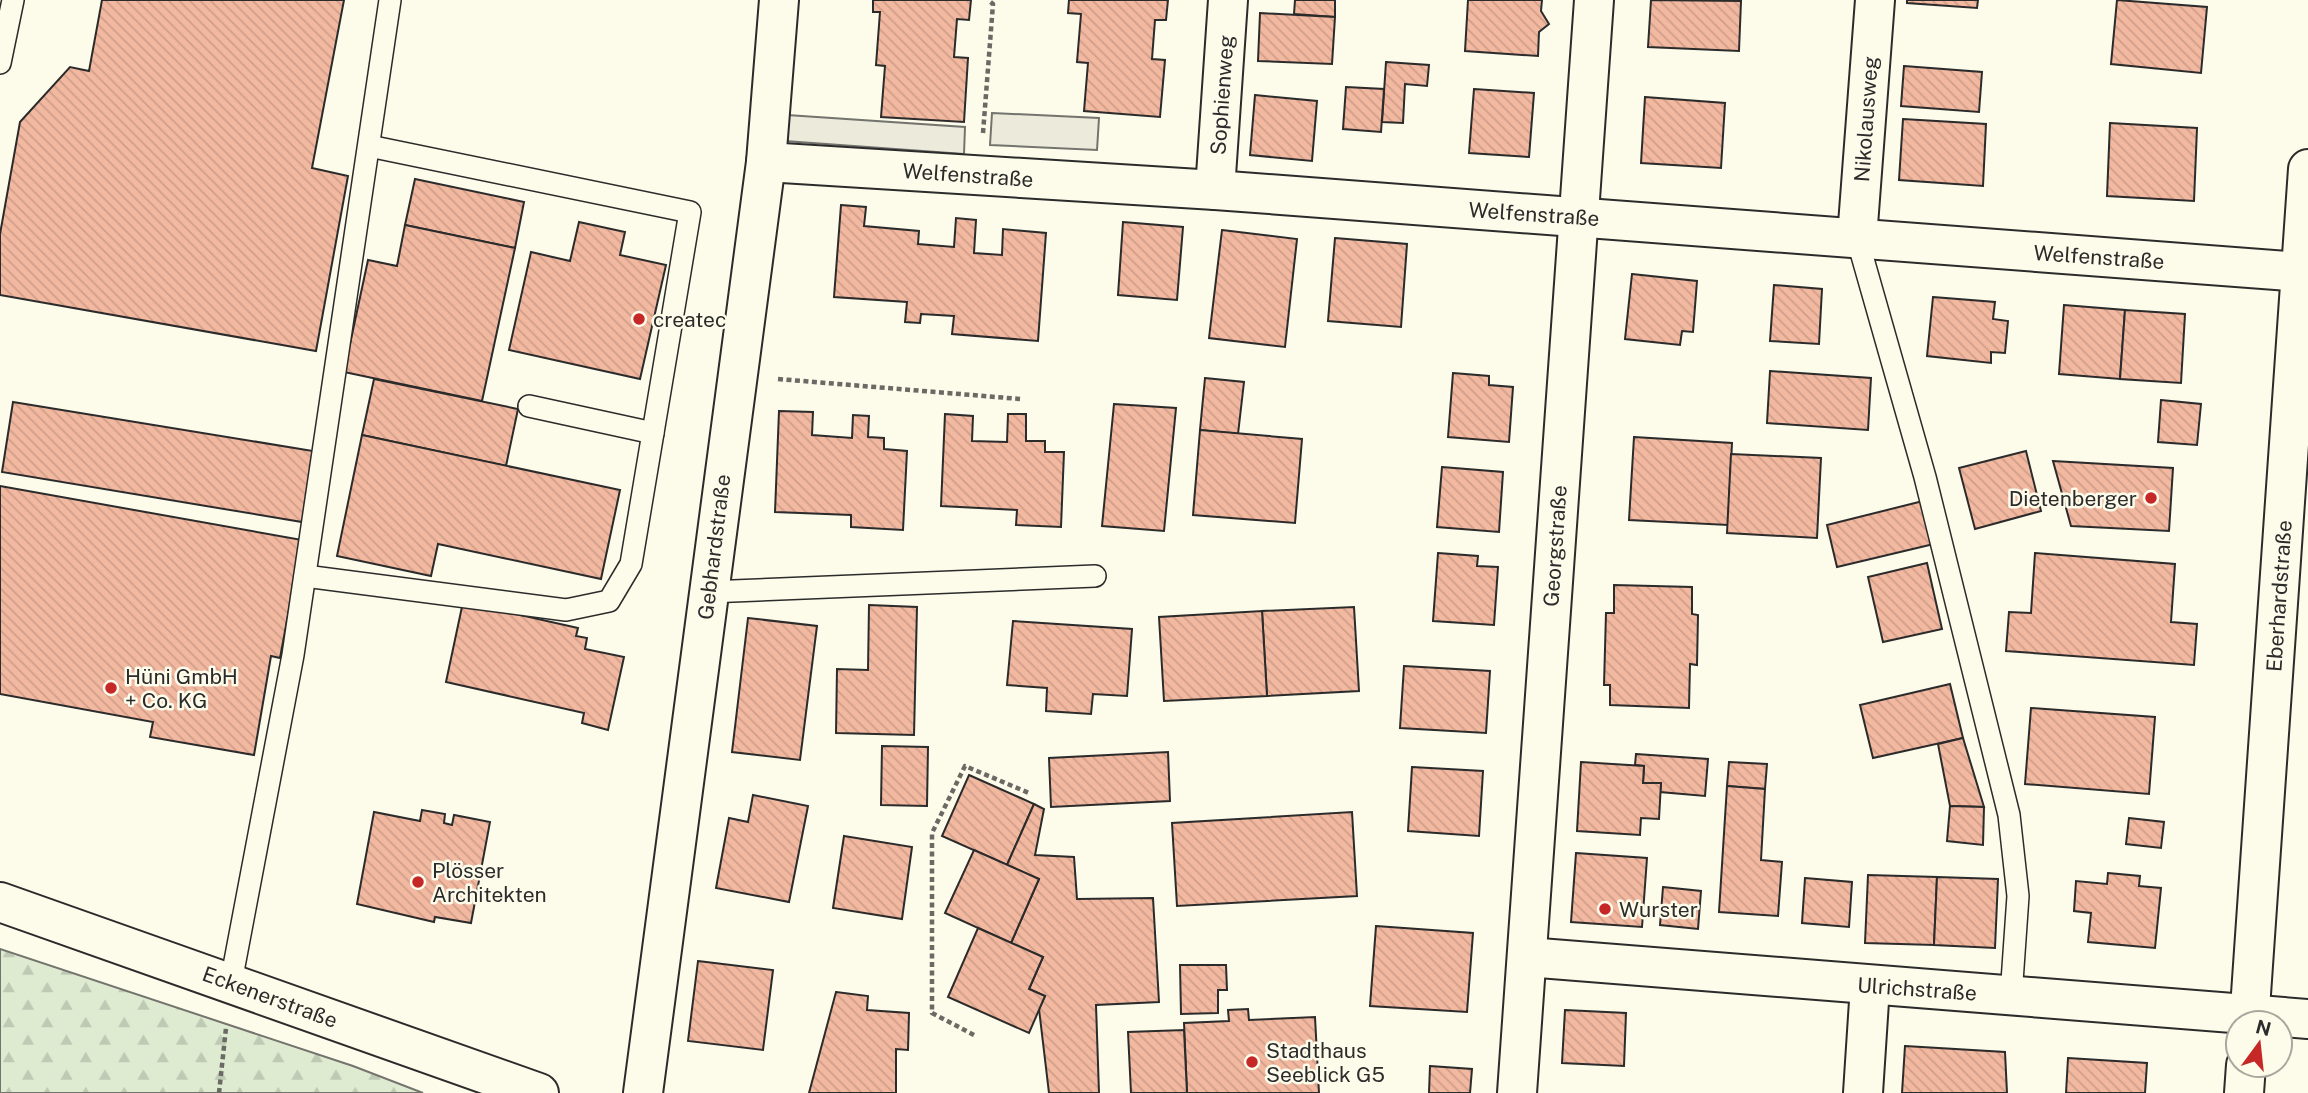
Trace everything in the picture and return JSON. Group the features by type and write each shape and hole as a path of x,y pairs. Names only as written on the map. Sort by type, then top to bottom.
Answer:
{"street":[{"name":"Gebhardstraße","path":"643,1093 766,162 779,0"},
{"name":"Sophienweg","path":"1215,190 1228,0"},
{"name":"Georgstraße","path":"1517,1093 1594,0"},
{"name":"Nikolausweg","path":"1857,238 1875,0"},
{"name":"Welfenstraße","path":"766,162 1215,190 2302,272"},
{"name":"Eberhardstraße","path":"2250,1009 2308,169"},
{"name":"Eckenerstraße","path":"0,902 539,1093"},
{"name":"Ulrichstraße","path":"1527,957 2011,996 2224,1017"},
{"path":"1863,1093 1870,986"}],"lane":[{"path":"0,63 13,0"},
{"path":"231,982 293,655 390,0"},
{"path":"305,576 566,610 609,601 631,564 690,212 369,146"},
{"path":"1857,238 1925,477 2009,815 2018,896 2011,996"},
{"path":"529,406 653,433"},
{"path":"708,592 1095,576"}],"path":[{"path":"980,176 993,4 988,0"},
{"path":"736,375 1020,400"},
{"path":"974,1035 932,1013 932,833 965,766 1029,793"},
{"path":"219,1093 225,1037"}],"green space":[{"path":"0,949 353,1066 423,1093 0,1093"}],"shaded area":[{"path":"992,113 1099,118 1097,150 990,145"},
{"path":"787,115 965,127 964,154 785,141"}],"building":[{"path":"102,0 344,0 312,168 348,176 316,351 0,295 0,234 20,122 70,67 89,71"},
{"path":"873,0 971,0 969,20 957,19 954,57 968,58 964,122 881,117 885,66 876,65 880,12 873,12"},
{"path":"1069,0 1168,0 1166,20 1155,20 1152,59 1165,60 1160,117 1084,111 1088,63 1077,62 1081,14 1068,13"},
{"path":"1295,0 1335,0 1335,17 1294,14"},
{"path":"1468,0 1542,0 1541,11 1549,24 1539,32 1538,56 1465,51"},
{"path":"1651,0 1741,1 1739,51 1648,47"},
{"path":"1907,0 1978,0 1977,8 1907,3"},
{"path":"2117,0 2207,7 2201,73 2111,64"},
{"path":"1260,13 1335,17 1332,64 1258,61"},
{"path":"1386,62 1429,65 1427,86 1405,84 1403,123 1382,122"},
{"path":"1904,66 1982,72 1979,112 1901,106"},
{"path":"1346,87 1384,89 1381,132 1343,129"},
{"path":"1474,89 1534,93 1529,157 1469,153"},
{"path":"1255,95 1317,101 1312,161 1250,155"},
{"path":"1645,97 1725,103 1721,168 1641,163"},
{"path":"1903,119 1986,124 1983,186 1899,180"},
{"path":"2110,123 2197,128 2194,201 2107,196"},
{"path":"415,179 524,202 515,248 405,225"},
{"path":"841,205 866,207 864,226 919,231 918,244 954,247 956,218 976,220 974,253 1002,255 1003,229 1046,233 1038,341 952,334 954,316 921,314 920,323 905,322 907,302 834,297"},
{"path":"579,222 625,232 620,255 666,265 640,379 509,350 531,252 570,261"},
{"path":"1123,222 1183,227 1177,300 1118,295"},
{"path":"405,225 515,248 482,401 344,372 368,260 397,266"},
{"path":"1222,230 1297,239 1285,347 1209,338"},
{"path":"1335,238 1407,244 1401,327 1328,321"},
{"path":"1632,274 1697,281 1693,332 1682,331 1680,345 1625,339"},
{"path":"1774,285 1822,289 1819,344 1770,341"},
{"path":"1933,297 1995,302 1993,319 2008,321 2005,353 1991,352 1991,363 1927,356"},
{"path":"2064,305 2125,310 2120,379 2059,374"},
{"path":"2125,310 2185,314 2181,383 2120,379"},
{"path":"1770,371 1871,378 1868,430 1767,423"},
{"path":"1453,373 1489,376 1489,385 1513,387 1509,442 1448,437"},
{"path":"1205,378 1244,382 1238,434 1200,430"},
{"path":"374,379 518,409 506,466 362,435"},
{"path":"2161,400 2201,404 2197,445 2158,442"},
{"path":"13,402 319,452 308,523 2,472"},
{"path":"1114,404 1176,408 1164,531 1102,526"},
{"path":"779,411 813,412 812,435 852,438 853,415 869,416 868,437 884,438 884,449 907,451 903,530 851,527 851,515 775,512"},
{"path":"945,414 973,416 972,441 1007,442 1008,414 1026,414 1026,441 1045,441 1045,452 1064,452 1061,527 1016,525 1017,510 941,506"},
{"path":"1200,430 1302,439 1295,523 1193,515"},
{"path":"362,435 620,490 601,579 438,544 431,576 337,556"},
{"path":"1634,437 1732,443 1728,525 1629,520"},
{"path":"2026,451 2041,511 1975,529 1959,468"},
{"path":"1731,454 1821,458 1817,538 1727,533"},
{"path":"2053,461 2173,468 2169,531 2071,526"},
{"path":"1442,467 1503,472 1499,532 1437,527"},
{"path":"0,486 302,540 280,658 271,656 254,755 150,737 153,722 0,694"},
{"path":"1927,500 1938,543 1837,567 1827,525"},
{"path":"1438,553 1478,556 1477,566 1498,567 1494,625 1433,621"},
{"path":"2035,553 2175,564 2171,622 2197,624 2194,665 2006,651 2009,612 2031,613"},
{"path":"1927,563 1942,629 1883,642 1868,577"},
{"path":"1614,585 1692,587 1692,614 1698,615 1697,665 1690,664 1689,708 1610,705 1610,685 1604,685 1606,613 1614,613"},
{"path":"463,602 578,628 576,636 587,638 585,649 624,657 608,730 582,723 584,713 446,682"},
{"path":"869,605 917,607 914,735 836,733 837,669 868,670"},
{"path":"1354,607 1359,691 1267,696 1262,611"},
{"path":"1262,611 1267,696 1164,701 1159,617"},
{"path":"748,618 817,626 800,760 732,752"},
{"path":"1013,621 1132,629 1127,696 1093,694 1091,714 1046,711 1047,688 1007,685"},
{"path":"1404,666 1490,671 1486,733 1400,728"},
{"path":"1950,684 1963,738 1873,758 1860,705"},
{"path":"2031,708 2155,717 2149,794 2025,784"},
{"path":"1963,738 1984,807 1950,806 1938,744"},
{"path":"882,746 928,747 927,806 881,805"},
{"path":"1168,752 1170,801 1051,807 1049,758"},
{"path":"1636,754 1708,759 1705,796 1660,792 1661,783 1643,783 1644,766 1635,765"},
{"path":"1581,762 1644,766 1643,783 1661,783 1659,819 1641,818 1640,835 1577,831"},
{"path":"1729,762 1767,764 1765,789 1727,786"},
{"path":"1412,767 1483,771 1479,836 1408,831"},
{"path":"969,775 1034,804 1007,865 942,836"},
{"path":"1727,786 1765,789 1761,860 1782,862 1778,916 1719,912"},
{"path":"753,795 808,806 789,902 716,888 729,818 748,822"},
{"path":"1034,804 1044,809 1035,855 1074,857 1077,899 1153,898 1159,1002 1096,1005 1099,1093 1049,1093 1039,1009 1045,996 1029,989 1043,957 1011,943 1039,879 1007,865"},
{"path":"1950,806 1984,807 1983,845 1947,841"},
{"path":"422,810 445,814 444,823 452,825 454,815 490,822 471,923 435,917 434,922 357,904 374,812 420,821"},
{"path":"1352,812 1357,896 1177,906 1172,823"},
{"path":"2129,818 2164,822 2161,848 2126,844"},
{"path":"844,836 912,847 902,919 833,908"},
{"path":"974,850 1039,879 1011,943 945,913"},
{"path":"1576,853 1647,858 1642,927 1571,922"},
{"path":"2108,873 2140,876 2139,886 2161,888 2155,948 2088,942 2091,913 2074,911 2076,881 2107,884"},
{"path":"1868,875 1937,877 1934,945 1865,943"},
{"path":"1937,877 1998,879 1995,948 1934,945"},
{"path":"1805,878 1852,882 1849,927 1802,923"},
{"path":"1663,887 1701,891 1698,929 1660,925"},
{"path":"1376,926 1473,933 1467,1012 1370,1006"},
{"path":"978,928 1043,957 1029,989 1045,996 1029,1033 948,997"},
{"path":"698,961 773,970 763,1050 688,1041"},
{"path":"1180,965 1226,965 1227,990 1218,990 1218,1013 1181,1014"},
{"path":"836,992 868,996 867,1010 909,1013 908,1050 896,1049 896,1093 809,1093"},
{"name":"Stadthaus Seeblick G5","path":"1248,1009 1249,1020 1315,1017 1319,1093 1187,1093 1184,1023 1229,1021 1228,1010"},
{"path":"1565,1010 1626,1013 1624,1066 1562,1063"},
{"path":"1184,1030 1187,1093 1131,1093 1128,1032"},
{"path":"1905,1046 2005,1052 2007,1093 1902,1093"},
{"path":"2068,1058 2147,1063 2145,1093 2066,1093"},
{"path":"1430,1066 1472,1069 1470,1093 1429,1093"}],"place":[{"name":"createc","path":"639,319"},
{"name":"Dietenberger","path":"2151,498"},
{"name":"Hüni GmbH + Co. KG","path":"111,688"},
{"name":"Plösser Architekten","path":"418,882"},
{"name":"Wurster","path":"1605,909"},
{"name":"Stadthaus Seeblick G5","path":"1252,1062"}]}
